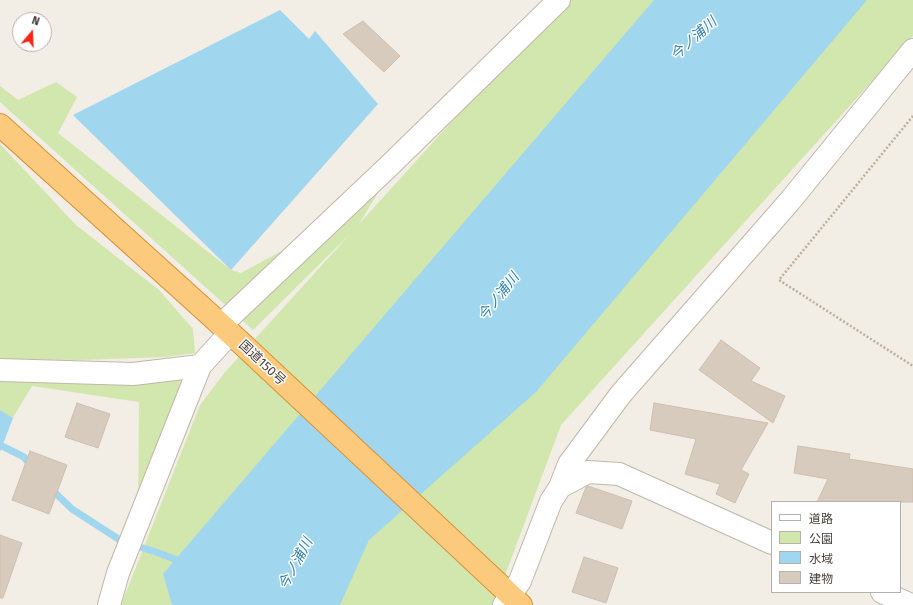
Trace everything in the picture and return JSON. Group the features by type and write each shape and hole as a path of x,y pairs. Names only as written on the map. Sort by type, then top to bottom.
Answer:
{"highway":[{"name":"国道150号","path":"0,125 230,333 489,575 512,602"}],"street":[{"path":"109,605 118,573 200,366 390,165 559,0"},
{"path":"512,602 551,501 560,487 569,464 621,394 789,202 913,50"},
{"path":"0,370 133,374 200,366"},
{"path":"560,487 588,472 618,474 771,543"},
{"path":"884,593 911,605"}],"path":[{"path":"913,116 779,280 913,366"}],"green space":[{"path":"562,0 913,0 913,36 561,425 494,605 121,605 200,405 226,371 350,234 253,330 0,102 0,86 18,100 56,82 77,97 58,133 231,270 241,273 322,229 402,153 359,224"},
{"path":"0,144 76,225 159,290 193,329 195,353 166,357 78,360 0,359"},
{"path":"0,377 176,377 185,386 138,523 139,402 32,386 0,439"}],"water":[{"name":"今ノ浦川","path":"654,0 867,0 536,392 369,540 340,605 172,605 163,574"},
{"path":"280,10 309,39 315,31 378,104 231,270 73,115"},
{"path":"0,410 13,418 0,452"}],"building":[{"path":"363,21 400,56 384,72 343,34"},
{"path":"721,340 760,368 751,381 785,396 773,423 699,370"},
{"path":"77,403 110,414 98,448 65,437"},
{"path":"654,403 768,423 741,470 749,474 735,503 716,494 720,484 685,474 696,439 650,430"},
{"path":"798,446 850,454 849,459 913,469 913,502 817,501 828,479 794,473"},
{"path":"30,451 67,465 49,514 12,500"},
{"path":"588,486 632,501 622,529 576,513 586,487"},
{"path":"0,535 22,543 3,598 0,598"},
{"path":"584,557 618,568 606,603 572,592"}],"waterway":[{"path":"0,445 24,457 32,467"},
{"path":"50,488 72,509 123,542 185,563"}]}
